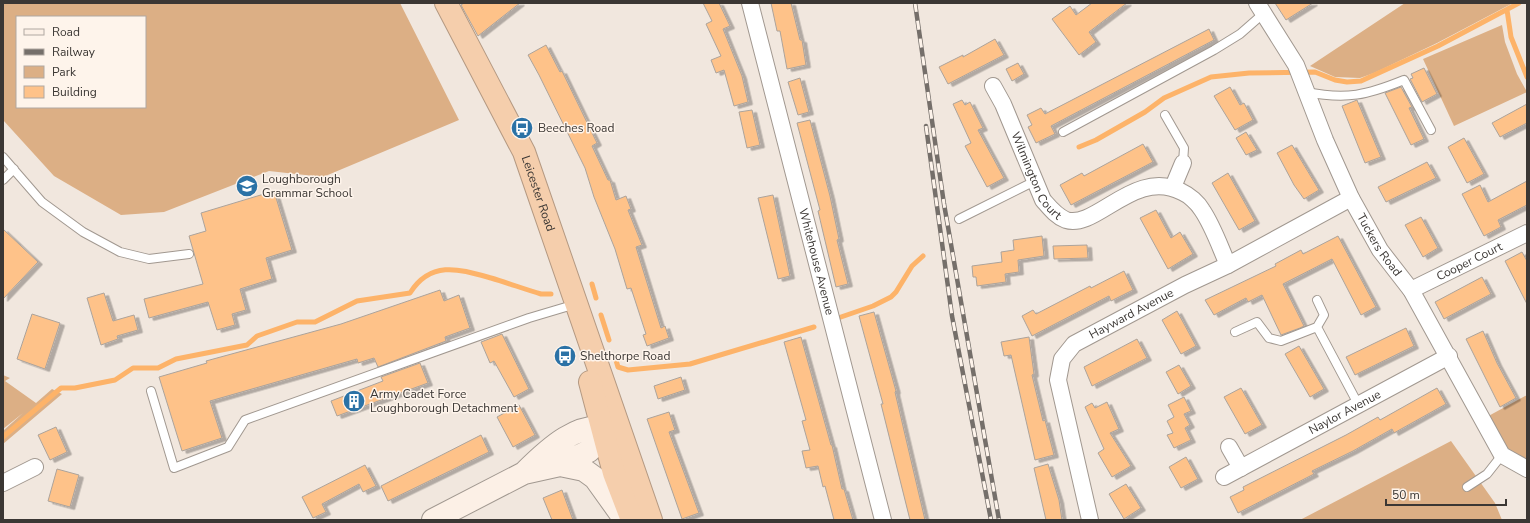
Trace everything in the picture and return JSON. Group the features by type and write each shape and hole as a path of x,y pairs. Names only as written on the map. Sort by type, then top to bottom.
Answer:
{"highway":[{"name":"Leicester Road","path":"446,3 524,152 540,195 576,304 601,394 624,440 651,520"},
{"path":"602,428 614,473 632,520"}],"street":[{"name":"Whitehouse Avenue","path":"750,3 883,520"},
{"name":"Tuckers Road","path":"1261,8 1302,79 1351,198 1380,250 1411,290 1449,356 1502,455"},
{"name":"Wilmington Court","path":"993,86 1003,104 1046,204 1053,213 1067,220 1083,220 1129,193 1153,186 1173,187 1187,194 1202,209 1228,265"},
{"path":"1173,187 1183,163"},
{"name":"Hayward Avenue","path":"1090,520 1058,380 1062,359 1074,344 1185,285 1228,265 1351,198"},
{"name":"Cooper Court","path":"1411,290 1527,233"},
{"name":"Naylor Avenue","path":"1224,477 1449,356"},
{"path":"433,520 524,473 560,465 589,451 598,442 602,428 601,394"},
{"path":"577,432 601,394"},
{"path":"524,473 548,449 577,432 592,427 614,431 624,440"},
{"path":"1229,447 1241,468"},
{"path":"1502,455 1527,469"},
{"path":"560,465 584,470 595,478 625,520"},
{"path":"3,483 35,467"}],"lane":[{"path":"1063,132 1214,50 1240,34 1261,8"},
{"path":"1302,79 1332,97 1357,95 1380,90 1404,80 1431,130"},
{"path":"1165,115 1184,148 1183,163"},
{"path":"3,157 42,202 83,232 120,252 150,259 189,254"},
{"path":"3,180 14,169"},
{"path":"959,218 1036,181"},
{"path":"1235,332 1258,322 1269,338 1281,341 1317,327 1324,315 1317,300"},
{"path":"151,391 174,468 228,447 245,420 529,318 576,304"},
{"path":"1317,327 1358,404"},
{"path":"1467,487 1487,474 1502,455"}],"green space":[{"path":"3,3 400,3 459,120 323,177 269,171 164,212 121,215 54,176 3,120"},
{"path":"1405,3 1513,3 1437,43 1374,73 1360,78 1335,77 1310,66"},
{"path":"1502,25 1505,42 1517,74 1527,92 1454,126 1423,59"},
{"path":"3,375 10,378 5,381 36,403 52,389 62,394 3,444 3,431 23,413 3,429"},
{"path":"1527,395 1527,457 1519,465 1483,419"},
{"path":"1451,441 1495,503 1502,520 1300,520"}],"building":[{"path":"464,3 520,3 478,36 461,5"},
{"path":"703,3 719,3 730,26 723,29 742,76 748,102 734,106 724,70 716,73 711,60 721,56 706,24 712,21"},
{"path":"771,3 791,3 800,40 802,40 806,65 787,69 780,31 777,31"},
{"path":"1092,3 1127,3 1089,32 1096,42 1079,55 1052,19 1070,6 1076,15"},
{"path":"1275,3 1313,3 1286,20"},
{"path":"1209,29 1214,40 1051,126 1055,134 1036,143 1028,127 1032,125 1027,115 1041,108 1045,114"},
{"path":"995,39 1004,55 948,84 939,67 963,55 963,57"},
{"path":"546,45 560,72 562,71 597,143 592,146 608,180 610,180 616,200 626,196 631,209 628,210 642,245 636,247 661,328 665,326 669,338 647,346 643,335 646,334 631,288 627,289 615,249 594,197 585,168 528,55"},
{"path":"1018,63 1024,74 1012,81 1006,69"},
{"path":"1424,68 1437,94 1422,102 1410,79 1413,78 1411,74"},
{"path":"800,78 809,112 798,115 788,82"},
{"path":"1230,87 1240,105 1244,103 1253,120 1235,130 1214,96"},
{"path":"1401,87 1412,107 1409,108 1424,139 1411,145 1385,93"},
{"path":"962,100 965,105 970,102 983,128 978,130 1004,178 987,187 965,146 971,143 953,104"},
{"path":"1357,100 1381,157 1365,163 1342,106"},
{"path":"1527,104 1527,123 1500,137 1492,123"},
{"path":"752,110 760,145 747,148 739,112"},
{"path":"810,120 830,196 839,239 837,240 848,284 836,287 818,211 820,210 797,123"},
{"path":"1246,132 1257,150 1246,155 1236,138"},
{"path":"1464,138 1484,174 1467,183 1448,147"},
{"path":"1143,144 1153,162 1071,205 1060,185 1082,173 1084,176"},
{"path":"1292,145 1319,190 1304,199 1294,185 1277,153"},
{"path":"1427,162 1436,178 1386,202 1378,187"},
{"path":"1228,173 1255,221 1239,230 1212,183"},
{"path":"1527,181 1527,205 1498,220 1501,227 1484,236 1462,194 1480,185 1488,202"},
{"path":"274,191 292,250 266,258 272,279 240,289 246,310 232,314 235,325 217,330 208,302 149,318 144,299 203,284 189,236 206,231 201,213"},
{"path":"773,195 790,276 778,279 758,198"},
{"path":"1156,210 1171,238 1180,232 1193,254 1168,269 1140,218"},
{"path":"1421,217 1438,248 1423,257 1405,225"},
{"path":"3,229 38,262 3,299"},
{"path":"1042,236 1044,256 1018,260 1019,272 1005,274 1006,282 977,286 976,277 973,277 972,266 1002,262 1001,252 1014,250 1013,240"},
{"path":"1338,236 1376,307 1361,315 1332,259 1283,284 1304,326 1281,335 1262,295 1248,302 1246,298 1214,315 1205,300 1276,266 1275,264 1301,250 1303,254"},
{"path":"1087,245 1088,258 1054,259 1053,246"},
{"path":"1522,252 1527,261 1527,304 1505,261"},
{"path":"1124,271 1133,290 1111,301 1109,296 1032,336 1022,316 1033,310 1036,314 1090,286 1091,288"},
{"path":"1482,277 1491,294 1444,319 1435,302"},
{"path":"440,290 444,301 459,295 470,328 445,337 446,341 378,367 374,358 358,363 357,359 210,401 222,438 182,451 159,377 207,363 206,361 341,324"},
{"path":"104,293 113,321 134,315 138,330 117,336 118,339 101,345 87,298"},
{"path":"1177,311 1196,346 1181,354 1162,320"},
{"path":"874,312 896,391 925,520 910,520 881,404 883,404 859,316"},
{"path":"32,314 60,323 45,369 17,359"},
{"path":"1406,328 1414,346 1355,375 1346,357"},
{"path":"1483,331 1497,363 1516,398 1500,407 1466,339"},
{"path":"502,334 529,389 514,397 494,361 490,363 481,342"},
{"path":"801,337 832,445 842,489 844,489 853,520 834,520 818,466 806,468 802,451 810,450 802,421 806,420 784,342"},
{"path":"1029,337 1034,374 1032,375 1043,421 1045,420 1054,455 1035,460 1011,355 1004,356 1001,342"},
{"path":"1137,339 1147,358 1092,386 1084,367"},
{"path":"1299,346 1324,389 1310,397 1285,354"},
{"path":"420,363 428,383 337,416 331,401 383,381 381,377"},
{"path":"1179,365 1191,386 1178,394 1166,372"},
{"path":"681,377 685,390 658,399 654,386"},
{"path":"1241,388 1262,425 1245,434 1224,397"},
{"path":"1437,388 1446,404 1394,433 1392,429 1353,451 1312,471 1314,474 1238,513 1230,497 1244,490 1243,487 1346,435 1378,417 1380,420"},
{"path":"1184,397 1191,411 1184,414 1190,425 1185,428 1191,440 1174,448 1167,435 1173,433 1167,421 1174,417 1168,405"},
{"path":"1107,402 1119,429 1110,433 1131,466 1112,477 1098,453 1104,449 1085,407 1092,403 1095,408"},
{"path":"519,405 535,435 513,447 497,417"},
{"path":"669,412 675,430 669,432 699,513 682,519 647,419"},
{"path":"56,427 67,452 50,460 38,435"},
{"path":"481,435 489,452 388,501 381,486"},
{"path":"1186,457 1198,479 1181,488 1169,467"},
{"path":"1048,464 1059,500 1062,520 1046,520 1034,468"},
{"path":"365,465 376,486 363,492 359,484 322,504 326,512 313,518 302,497"},
{"path":"57,469 79,475 70,507 48,501"},
{"path":"1126,484 1141,508 1124,519 1109,494"},
{"path":"562,490 573,520 552,520 543,498"}],"waterway":[{"path":"1079,147 1096,140 1145,112 1164,98 1211,77 1249,73 1315,72 1335,80 1347,82 1361,81 1438,46 1519,3"},
{"path":"1507,10 1511,37 1527,77"},
{"path":"841,317 873,306 891,297 896,292 912,266 923,256"},
{"path":"3,437 61,388 75,388 115,380 133,368 158,368 176,359 247,345 257,336 297,322 315,322 357,301 410,293 427,275 436,271 457,270 468,272 541,294 551,294"},
{"path":"592,284 596,298"},
{"path":"601,315 609,340"},
{"path":"615,357 618,367 628,370 690,364 814,327"}],"railway":[{"path":"915,3 944,204 999,520"},
{"path":"926,126 952,316 991,520"}],"place":[{"name":"Beeches Road","path":"522,128"},
{"name":"Loughborough Grammar School","path":"247,186"},
{"name":"Shelthorpe Road","path":"565,356"},
{"name":"Army Cadet Force Loughborough Detachment","path":"354,401"}]}
